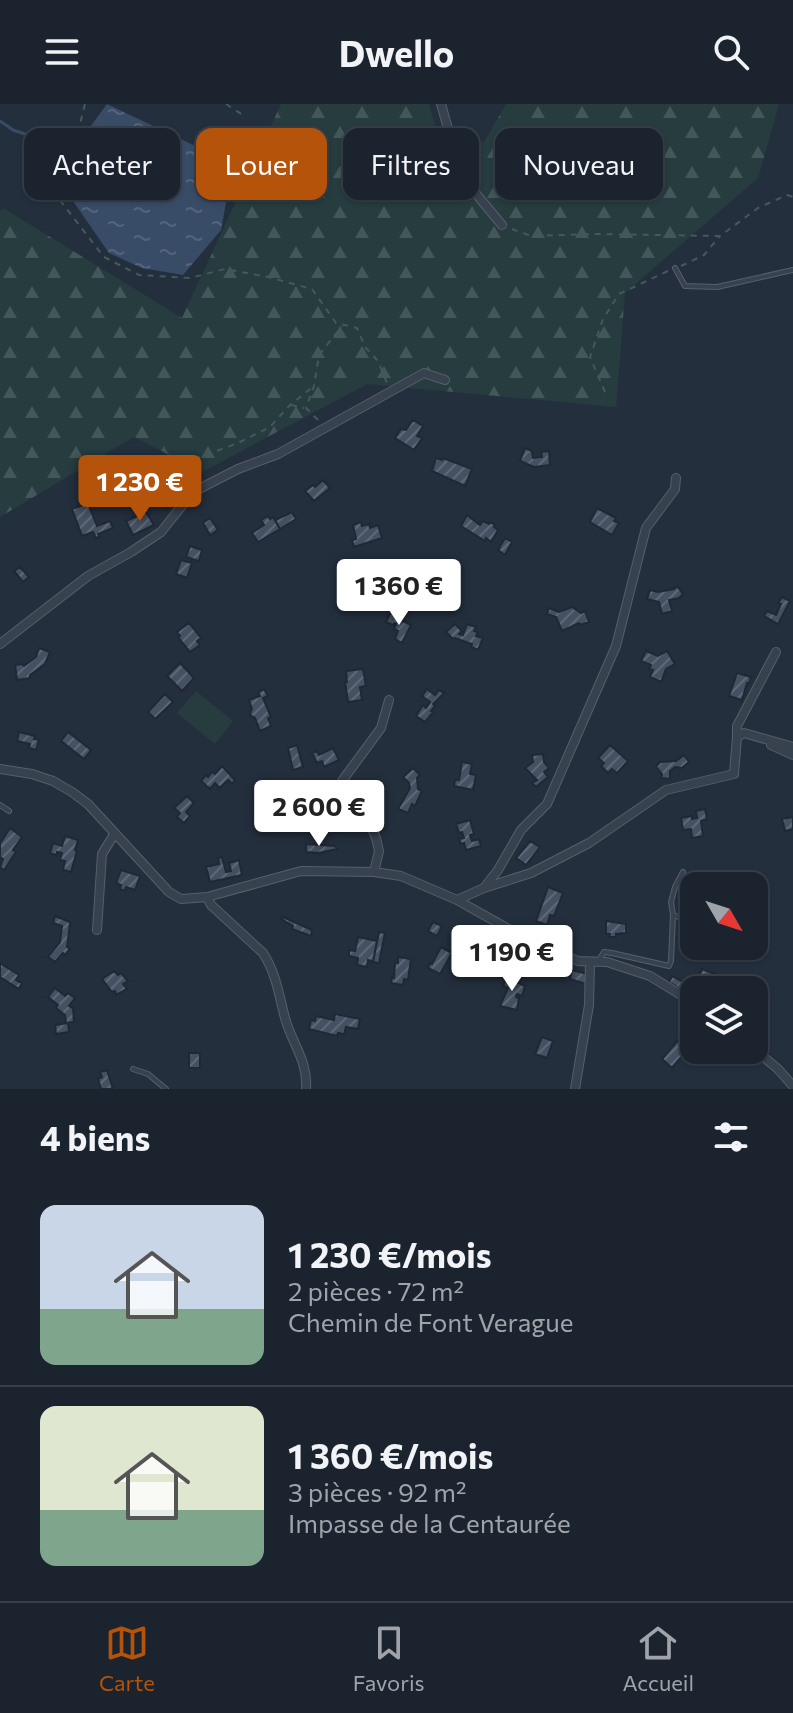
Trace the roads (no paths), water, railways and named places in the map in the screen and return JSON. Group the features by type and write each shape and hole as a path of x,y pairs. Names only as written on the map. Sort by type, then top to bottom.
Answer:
{"street":[{"path":"441,104 449,132 450,155 472,189 502,225"},
{"path":"0,644 88,576 161,532 193,492 238,469 278,454 424,373 445,380"},
{"path":"484,888 521,830 547,804 616,646 646,528 675,489 676,478"},
{"path":"457,900 531,873 589,843 666,790 734,774 741,735 737,726 776,652"},
{"path":"374,872 379,851 376,838 362,805 342,781 381,728 389,700"},
{"path":"741,735 793,747"},
{"path":"741,735 793,755"},
{"path":"0,769 32,774 72,792 88,804 169,892 181,899 207,897 301,871 374,872 401,876 457,900 530,941 578,961 617,965 650,976 680,994"},
{"path":"97,930 102,854 115,833"},
{"path":"207,897 211,905 263,953 274,972 285,1019 303,1060 306,1089"},
{"path":"575,1089 594,962"},
{"path":"768,1061 793,1086"},
{"path":"778,1069 793,1069"}],"lane":[{"path":"675,268 685,286 717,287 793,270"},
{"path":"0,805 9,811"},
{"path":"594,962 604,952 669,966 673,915 671,902 680,878"},
{"path":"673,915 680,917"},
{"path":"133,1069 148,1074 166,1089"}],"water":[{"path":"107,104 157,128 89,128"},
{"path":"180,139 196,146 196,200 226,200 221,230 183,275 142,268 109,253 72,200 180,200"}],"waterway":[{"path":"0,121 24,134"}]}
